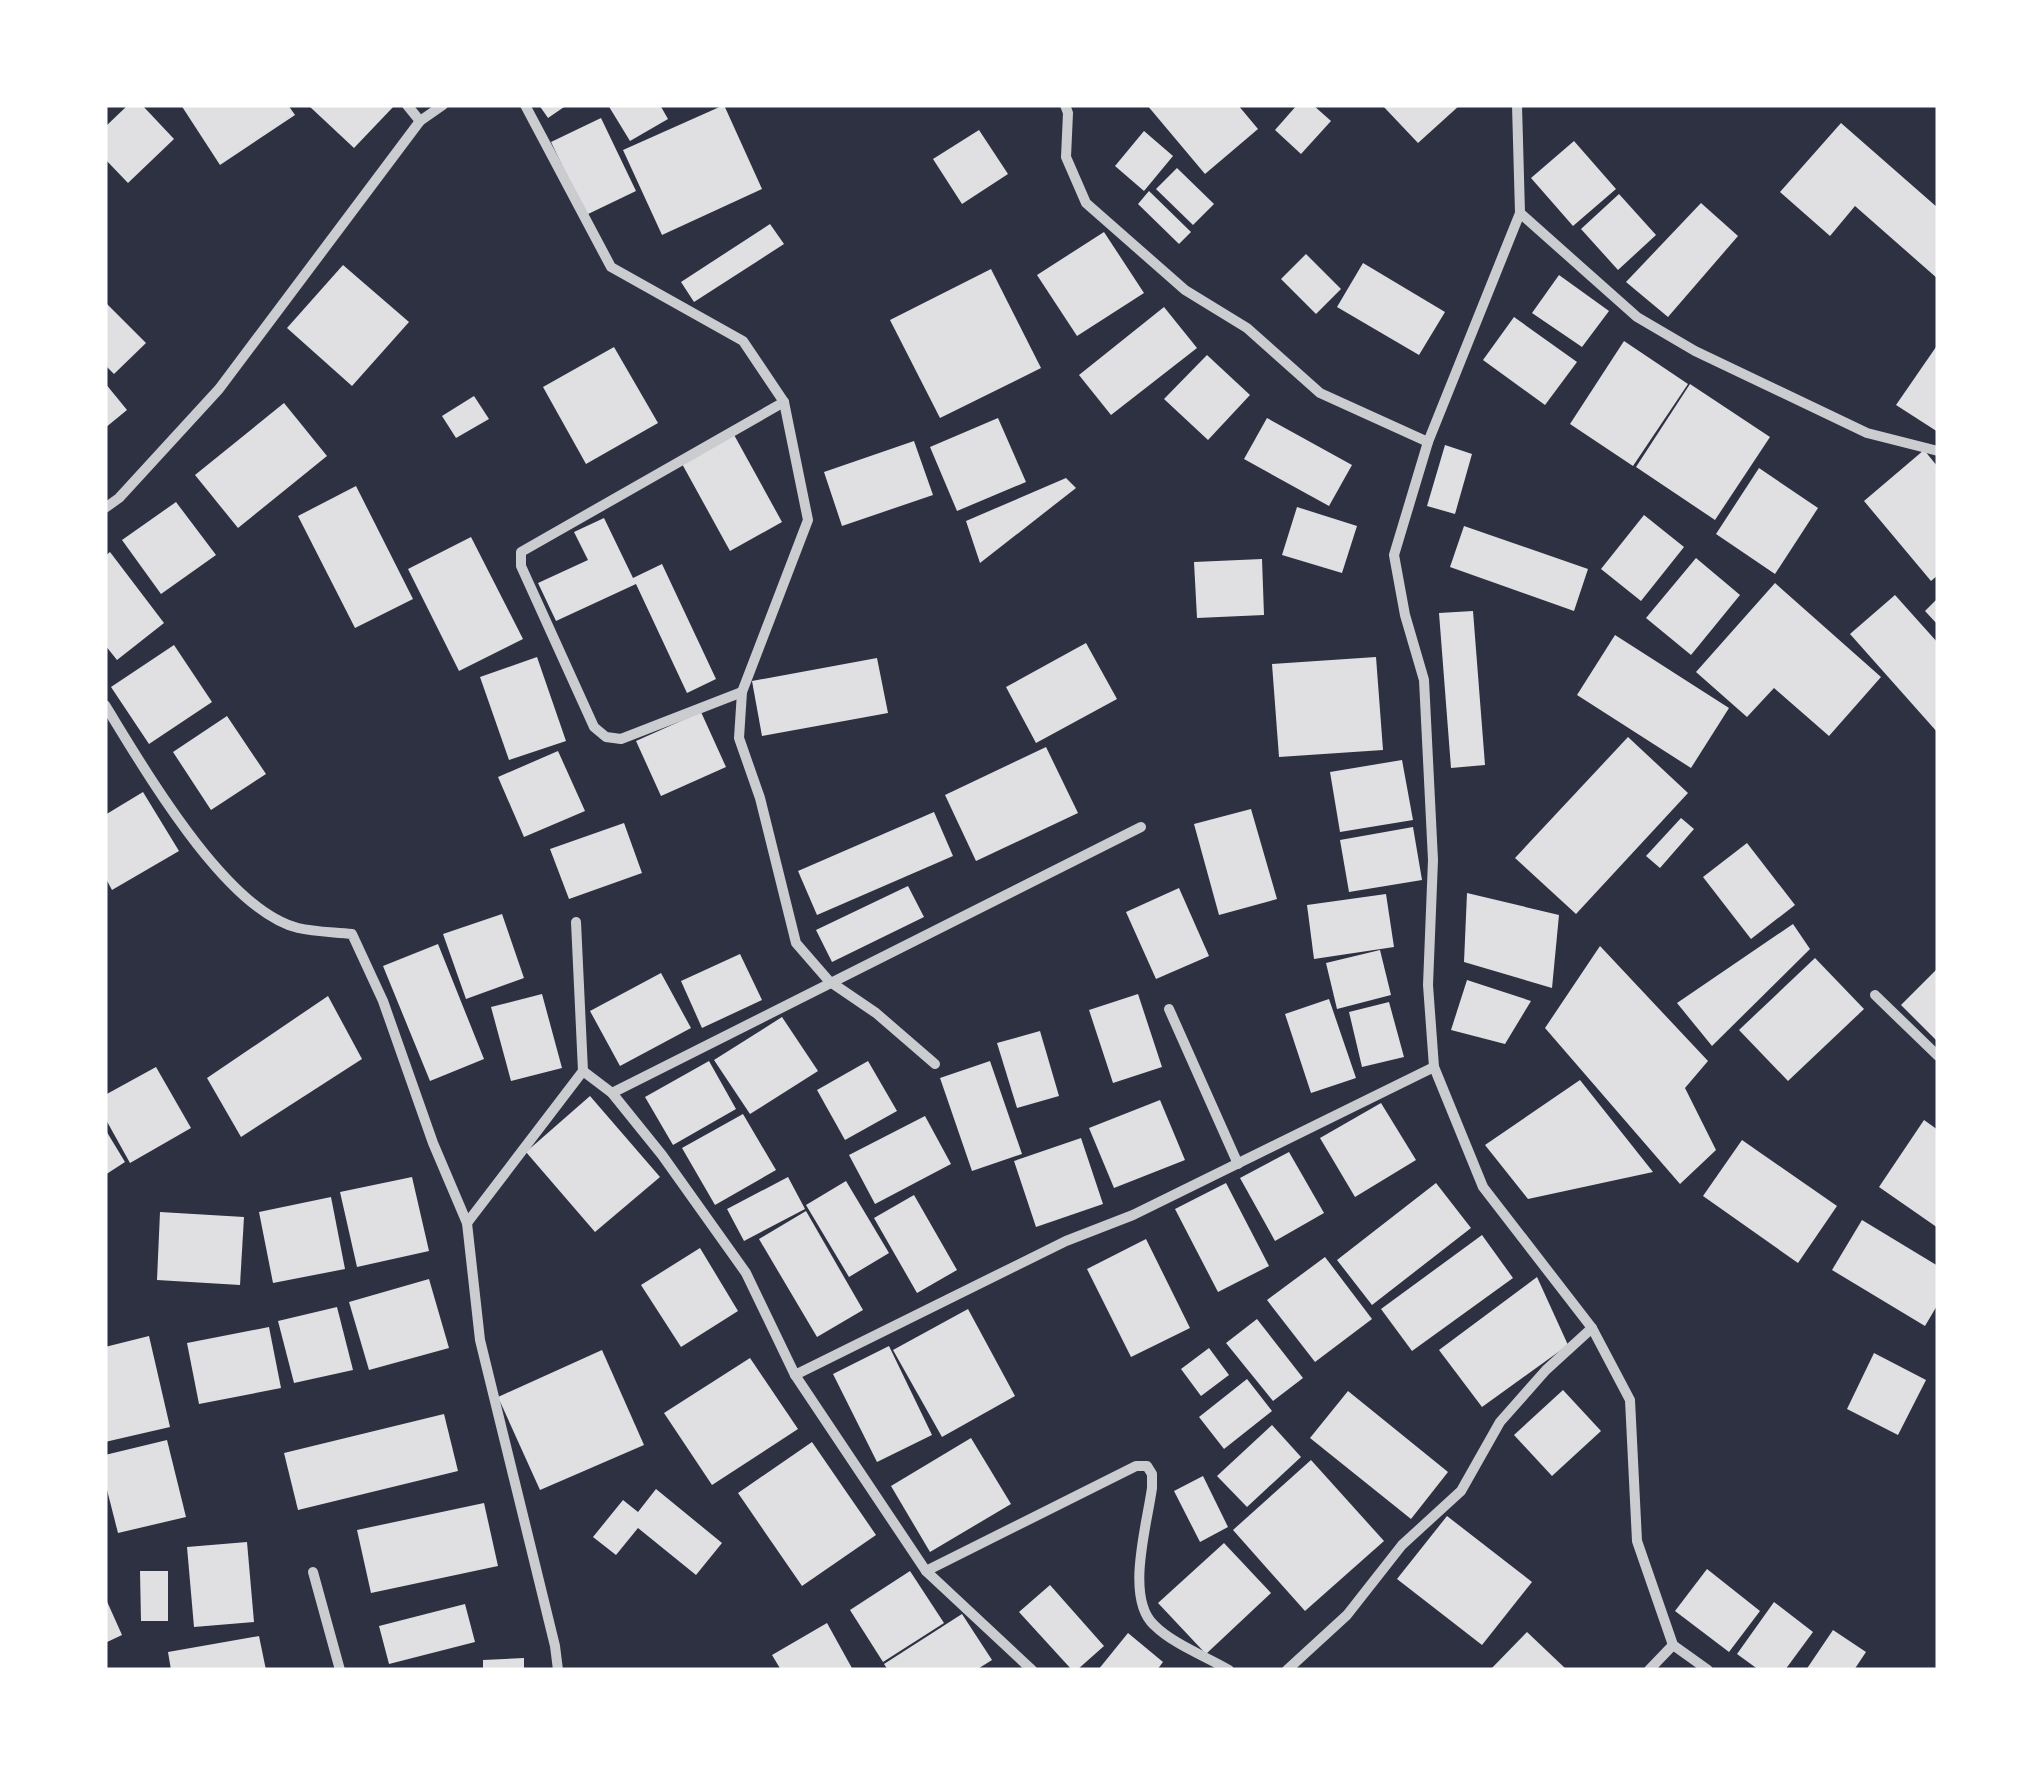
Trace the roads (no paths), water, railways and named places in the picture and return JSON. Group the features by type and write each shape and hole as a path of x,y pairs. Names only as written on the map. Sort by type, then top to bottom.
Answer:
{"street":[{"path":"407,105 420,121"},
{"path":"105,508 119,498 219,389 420,121 443,105"},
{"path":"525,105 612,267 744,341 784,402 808,520 742,692 739,738 760,798 796,943 829,981 876,1013 935,1064"},
{"path":"1065,105 1066,157 1086,204 1185,290 1248,328 1320,393 1428,442"},
{"path":"1517,105 1520,213 1428,442 1394,555 1405,615 1424,680 1433,860 1428,985 1434,1068 1483,1186 1592,1328 1630,1400 1637,1542 1673,1645 1708,1670"},
{"path":"1520,213 1637,317 1695,350 1867,432 1938,452"},
{"path":"742,692 621,739 606,737 594,728 521,566 521,552 784,402"},
{"path":"105,705 208,859 247,902 296,928 352,934 383,1001 433,1143 467,1223 480,1340 556,1646 558,1670"},
{"path":"612,1093 1141,827"},
{"path":"467,1223 583,1071 576,922"},
{"path":"1875,995 1938,1056"},
{"path":"1169,1009 1238,1164"},
{"path":"795,1375 1066,1241 1133,1215 1434,1068"},
{"path":"583,1071 612,1093 662,1155 746,1273 795,1375 926,1571 1032,1670"},
{"path":"1287,1670 1347,1615 1402,1546 1461,1491 1500,1422 1546,1370 1592,1328"},
{"path":"926,1571 1136,1466 1147,1466 1152,1474 1152,1488 1138,1590 1144,1615 1157,1628 1229,1670"},
{"path":"312,1572 340,1670"},
{"path":"1650,1670 1673,1645"}]}
